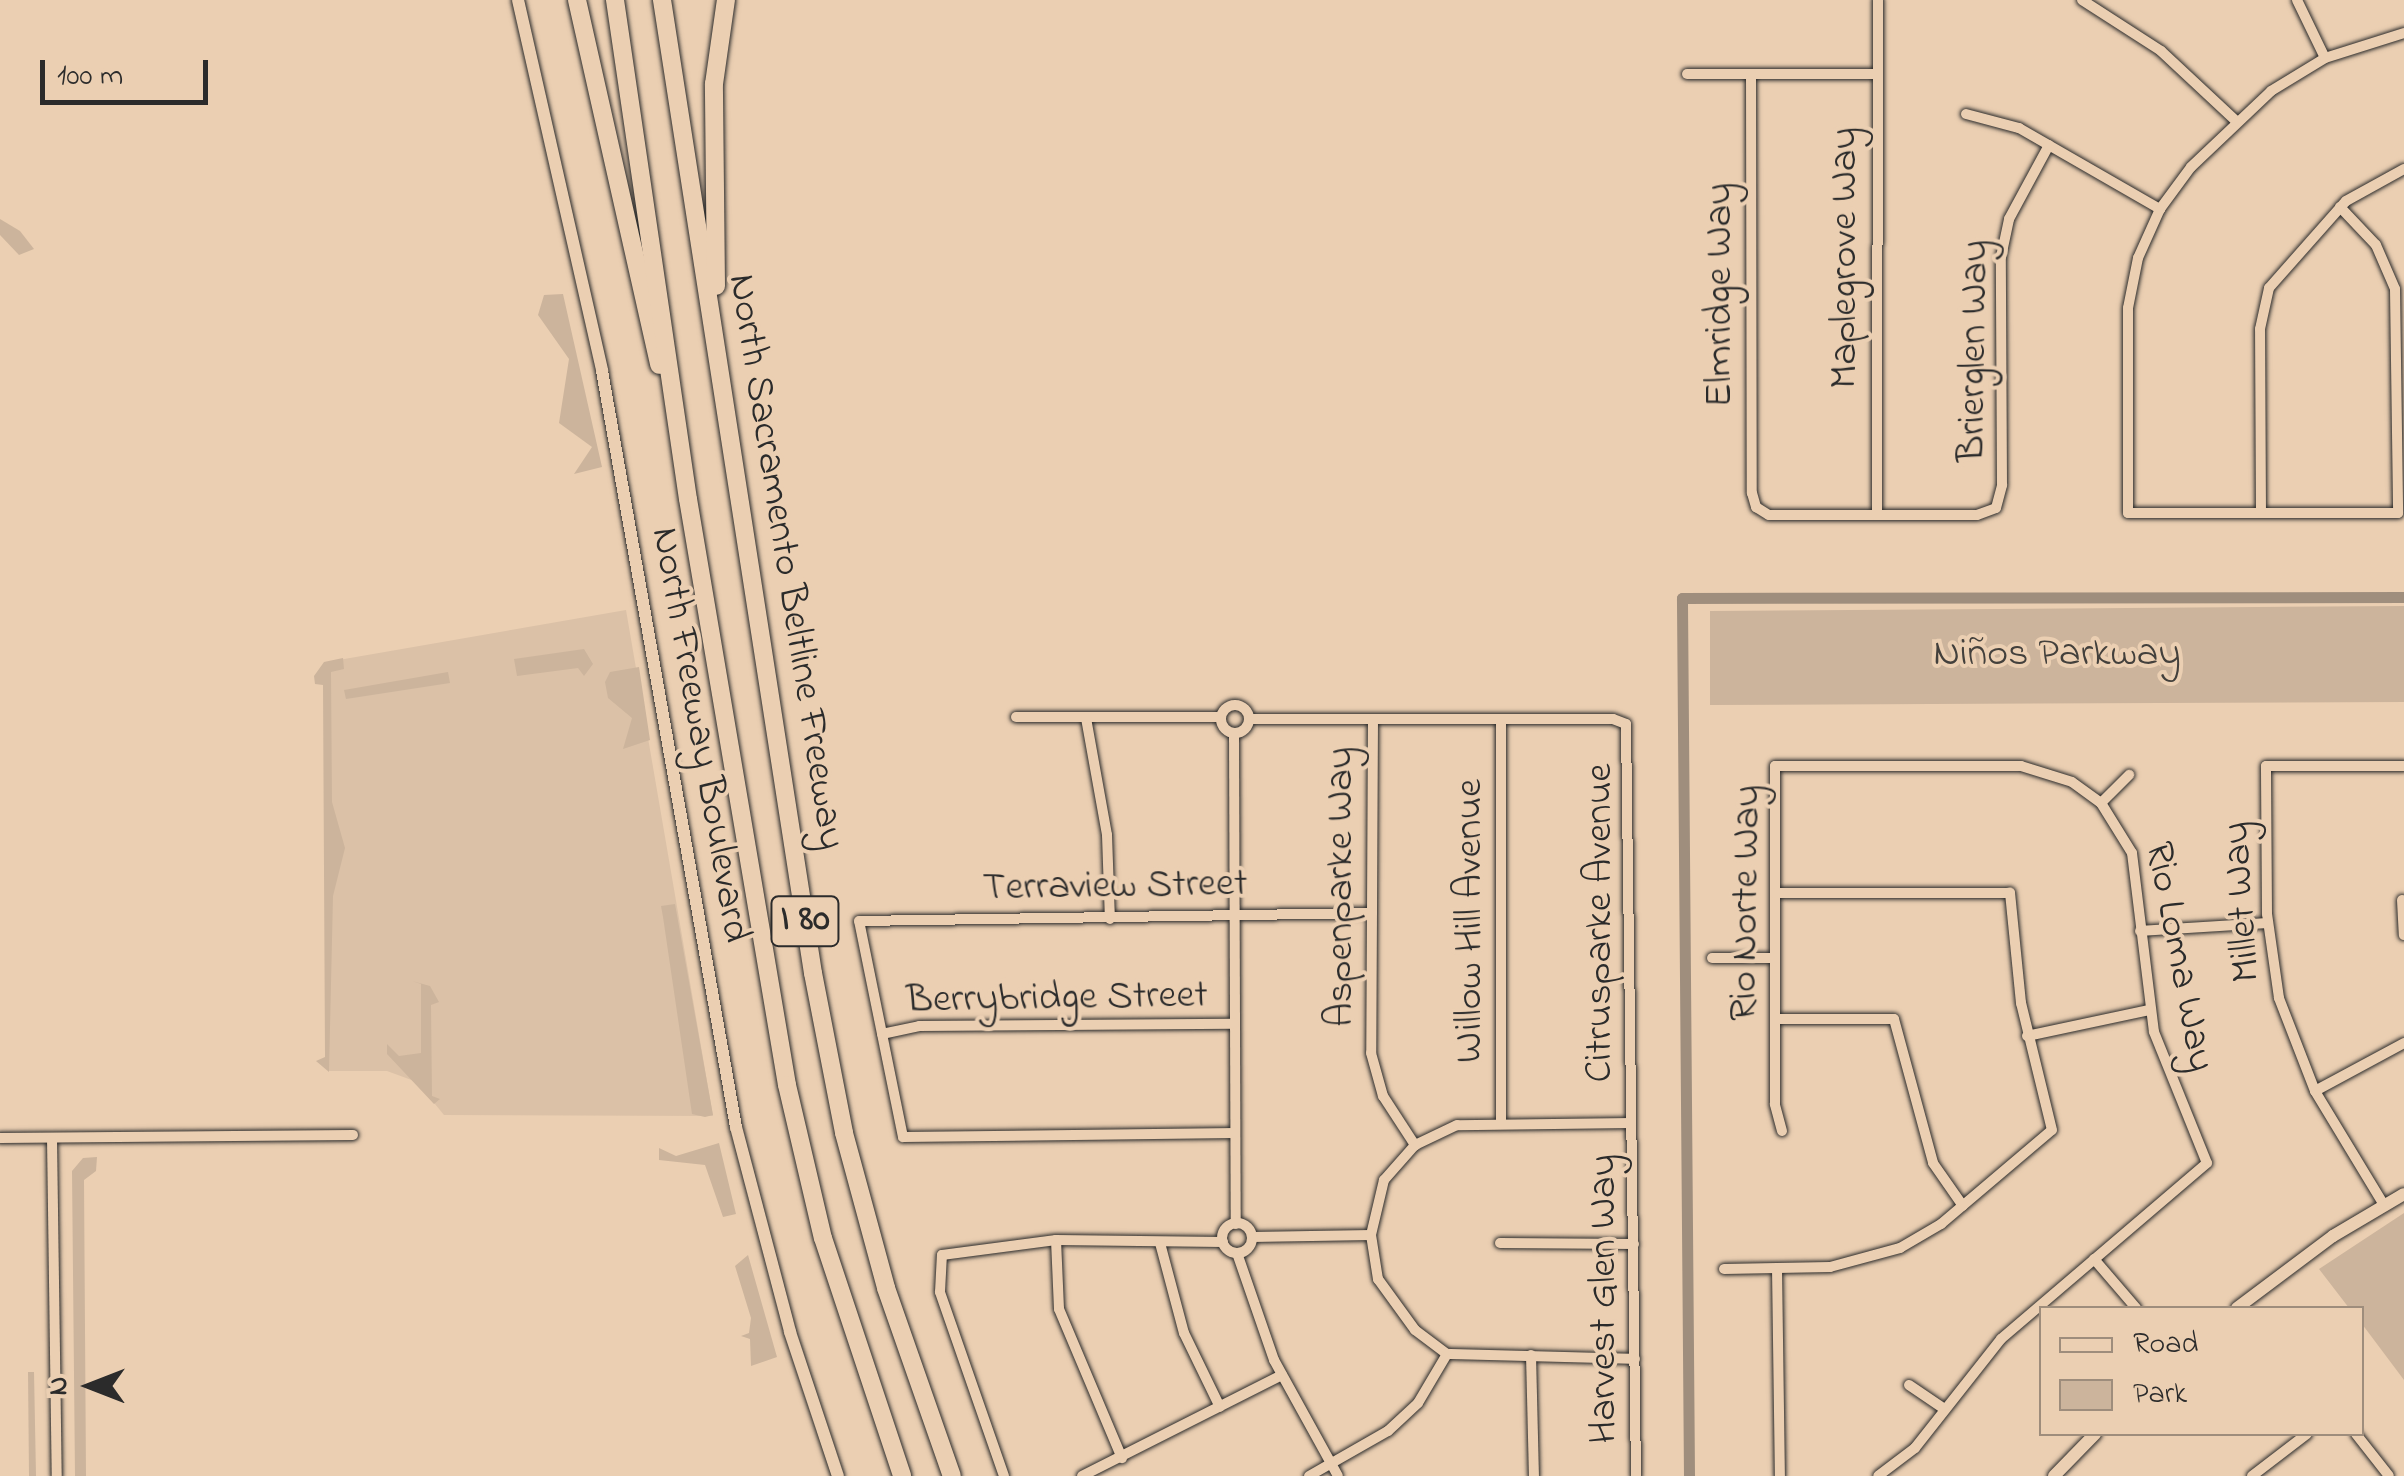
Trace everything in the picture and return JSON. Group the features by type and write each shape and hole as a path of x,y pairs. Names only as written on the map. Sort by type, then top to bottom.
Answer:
{"highway":[{"path":"577,0 688,499"},
{"name":"North Sacramento Beltline Freeway","path":"615,0 688,499 787,1085 824,1238 902,1476"},
{"name":"North Sacramento Beltline Freeway","path":"662,0 812,974 844,1133 886,1288 952,1476"},
{"path":"717,352 714,84 726,0"}],"street":[{"name":"North Freeway Boulevard","path":"518,0 602,371 734,1115 790,1332 838,1476"},
{"name":"Maplegrove Way","path":"1876,515 1878,0"},
{"path":"2082,0 2098,4 2162,52 2236,121"},
{"path":"2297,0 2325,58"},
{"path":"2340,207 2376,245 2395,289 2398,513 2128,513 2128,308 2138,258 2160,209 2236,121 2325,58 2404,33"},
{"path":"1687,74 1875,74"},
{"name":"Elmridge Way","path":"1751,74 1752,492 1761,512 1876,515"},
{"path":"1966,114 2001,121 2160,209"},
{"name":"Brierglen Way","path":"1876,515 1984,515 1996,508 2002,485 2001,257 2018,198 2049,145"},
{"path":"2261,513 2263,304 2277,273 2340,207 2374,181 2404,170"},
{"name":"Aspenparke Way","path":"1221,717 1234,705 1249,720 1373,720 1371,1053 1395,1116 1415,1145"},
{"path":"1016,717 1221,717 1234,733 1236,1224"},
{"path":"1086,718 1106,835 1110,919"},
{"path":"1234,733 1249,720"},
{"path":"1373,720 1501,720"},
{"name":"Citrusparke Avenue","path":"1501,720 1626,724 1631,1123"},
{"name":"Willow Hill Avenue","path":"1500,1120 1501,720"},
{"name":"Rio Norte Way","path":"1782,1131 1775,1020 1775,766 2021,766 2072,782 2101,803"},
{"name":"Millet Way","path":"2384,1206 2315,1091 2279,998 2267,923 2266,766 2404,766"},
{"name":"Rio Loma Way","path":"2094,1259 2207,1164 2180,1110 2149,1010 2132,852 2101,803 2129,775"},
{"path":"1724,1269 1777,1268 1877,1257 1921,1237 2052,1130 2027,1036 2010,892 1775,893"},
{"path":"2402,900 2404,935"},
{"name":"Terraview Street","path":"882,1034 858,921 1372,913"},
{"path":"2140,930 2267,923"},
{"path":"1712,958 1775,958"},
{"path":"2027,1036 2149,1010"},
{"path":"1775,1020 1894,1019 1926,1144 1963,1206"},
{"name":"Berrybridge Street","path":"882,1034 920,1026 1234,1024"},
{"path":"882,1034 903,1137 1235,1133"},
{"path":"2315,1091 2404,1044"},
{"path":"1631,1123 1500,1120 1457,1125 1415,1145 1384,1180 1370,1236 1378,1279 1415,1330 1447,1354 1635,1359"},
{"name":"Harvest Glen Way","path":"1631,1123 1636,1476"},
{"path":"0,1138 353,1135"},
{"path":"52,1138 57,1476"},
{"path":"2253,1303 2404,1194"},
{"path":"1236,1224 1252,1237 1370,1236"},
{"path":"1223,1242 1224,1232 1236,1224"},
{"path":"1236,1253 1252,1237"},
{"path":"1056,1240 1059,1309 1122,1458"},
{"path":"1004,1476 940,1292 942,1255 1056,1240 1223,1242 1236,1253 1252,1309 1282,1375 1338,1476"},
{"path":"1160,1243 1184,1332 1220,1407"},
{"path":"1500,1243 1634,1244"},
{"path":"2040,1306 2094,1259 2134,1306"},
{"path":"1777,1268 1780,1476"},
{"path":"1878,1476 1916,1448 1982,1357 2039,1307"},
{"path":"1309,1476 1418,1404 1447,1354"},
{"path":"1531,1355 1534,1476"},
{"path":"1082,1476 1282,1375"},
{"path":"1909,1385 1942,1408"},
{"path":"2054,1476 2093,1436"},
{"path":"2252,1476 2304,1436"},
{"path":"2358,1436 2390,1476"}],"shaded area":[{"path":"626,610 713,1116 444,1115 417,1082 387,1071 329,1071 327,662"}],"green space":[{"path":"0,219 20,231 34,249 19,255 0,235"},
{"path":"563,294 602,467 574,474 592,447 559,423 569,359 538,315 544,295"},
{"name":"Niños Parkway","path":"2404,606 2404,702 1710,705 1710,611"},
{"path":"584,649 593,664 584,676 578,668 517,676 514,659"},
{"path":"343,658 344,669 331,672 332,802 345,848 333,896 329,1072 316,1061 325,1057 323,685 315,684 314,676 324,662"},
{"path":"639,667 650,740 623,749 632,718 608,698 605,682 610,672"},
{"path":"448,672 450,683 346,699 344,690"},
{"path":"675,904 713,1115 705,1117 692,1114 661,906"},
{"path":"412,981 430,986 439,1002 431,1005 432,1096 440,1099 434,1104 387,1054 387,1044 399,1056 421,1053 421,984"},
{"path":"719,1143 736,1214 723,1217 705,1165 659,1160 659,1148 676,1156"},
{"path":"97,1157 96,1171 84,1180 86,1476 75,1476 72,1171 83,1158"},
{"path":"2404,1213 2404,1380 2364,1327 2364,1306 2347,1306 2319,1269"},
{"path":"748,1255 777,1357 751,1366 750,1339 741,1336 749,1333 751,1318 735,1266"},
{"path":"28,1372 34,1372 36,1476 29,1476"}],"waterway":[{"path":"1689,1476 1682,598 2404,597"}]}
